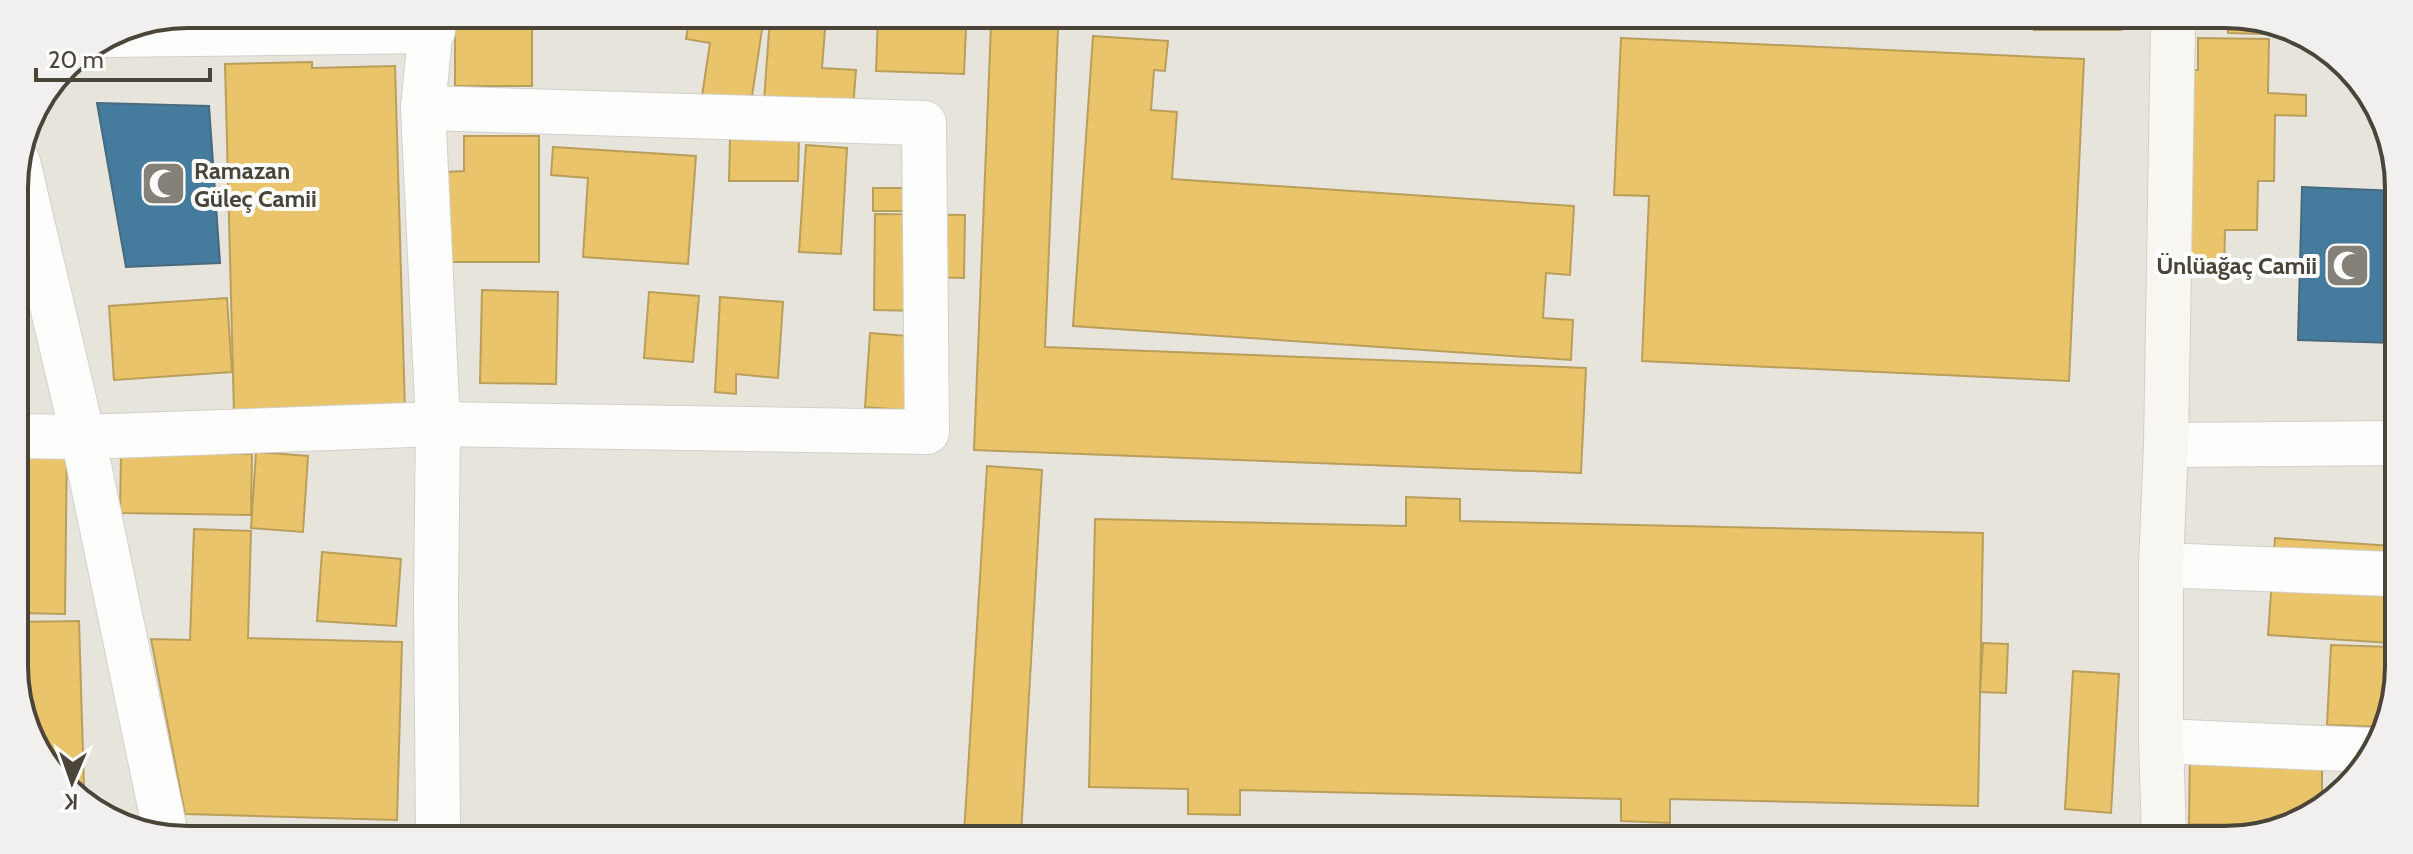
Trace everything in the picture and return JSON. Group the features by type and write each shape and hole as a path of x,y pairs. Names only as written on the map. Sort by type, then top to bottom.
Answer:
{"main road":[{"path":"2164,826 2161,565 2173,28"}],"street":[{"path":"144,34 298,28"},
{"path":"432,28 423,108 438,424 438,826"},
{"path":"28,436 83,437 438,424 927,432 924,123 423,108"},
{"path":"28,204 83,437 164,824"},
{"path":"2166,445 2385,443"},
{"path":"2161,565 2385,574"},
{"path":"2161,741 2362,750"}],"shaded area":[{"path":"2225,28 2277,36 2323,61 2352,90 2373,127 2384,167 2385,666 2377,718 2352,764 2323,793 2277,818 2236,826 188,826 136,818 99,799 68,772 44,737 29,687 28,177 40,127 68,82 108,49 146,33 167,29"}],"building: Konut":[{"path":"455,28 532,28 532,86 455,86"},
{"path":"688,28 762,28 751,103 702,96 710,43 686,39"},
{"path":"769,28 825,28 822,68 856,70 853,108 764,101"},
{"path":"878,28 966,28 964,74 876,71"},
{"path":"991,28 1058,29 1045,347 1586,368 1581,473 974,450"},
{"path":"2034,28 2121,28 2121,30"},
{"path":"2228,28 2265,33 2265,34 2228,33"},
{"path":"1093,36 1168,41 1165,71 1154,70 1151,110 1177,112 1172,179 1574,206 1570,275 1546,273 1543,318 1573,320 1571,360 1073,326"},
{"path":"1621,38 2084,59 2069,381 1642,361 1649,196 1614,195"},
{"path":"2198,38 2269,39 2268,93 2306,95 2306,116 2275,115 2274,181 2258,181 2257,230 2225,230 2224,276 2172,276 2176,70 2198,70"},
{"path":"312,62 312,68 395,66 405,410 234,413 225,64"},
{"path":"464,136 539,136 539,262 445,262 446,172 464,171"},
{"path":"730,139 799,140 798,181 729,181"},
{"path":"806,145 847,148 841,254 799,252"},
{"path":"553,147 696,156 688,264 583,257 588,178 551,175"},
{"path":"873,188 936,188 935,211 873,211"},
{"path":"875,214 965,215 964,278 922,277 922,311 874,310"},
{"path":"482,290 558,292 556,384 480,383"},
{"path":"649,292 699,296 693,362 644,358"},
{"path":"720,297 783,302 778,378 736,374 736,394 715,392"},
{"path":"227,298 232,372 114,380 109,306"},
{"path":"870,333 932,338 927,412 865,407"},
{"path":"28,434 67,434 65,614 28,613"},
{"path":"121,452 252,454 251,515 120,513"},
{"path":"256,452 308,456 303,532 251,528"},
{"path":"987,466 1042,470 1022,826 964,826"},
{"path":"1406,497 1460,499 1460,521 1983,533 1978,806 1670,799 1670,823 1621,821 1621,799 1240,790 1240,815 1188,814 1188,789 1089,787 1095,519 1406,526"},
{"path":"194,529 251,531 248,638 402,642 397,820 185,814 151,639 190,640"},
{"path":"2275,538 2385,546 2385,643 2268,635"},
{"path":"322,552 401,559 396,626 317,621"},
{"path":"79,621 84,788 55,755 36,718 29,687 28,622"},
{"path":"1983,643 2008,644 2006,693 1980,692"},
{"path":"2331,645 2385,647 2384,687 2373,727 2327,725"},
{"path":"2073,671 2119,674 2111,813 2065,809"},
{"path":"2190,749 2322,750 2322,794 2305,805 2257,823 2189,824"}],"building: Kamu":[{"name":"Ramazan Güleç Camii","path":"97,103 209,106 220,263 126,267"},
{"name":"Ünlüağaç Camii","path":"2302,187 2385,190 2385,343 2298,340"}],"place":[{"name":"Ramazan Güleç Camii","path":"163,184"},
{"name":"Ünlüağaç Camii","path":"2348,265"}]}
